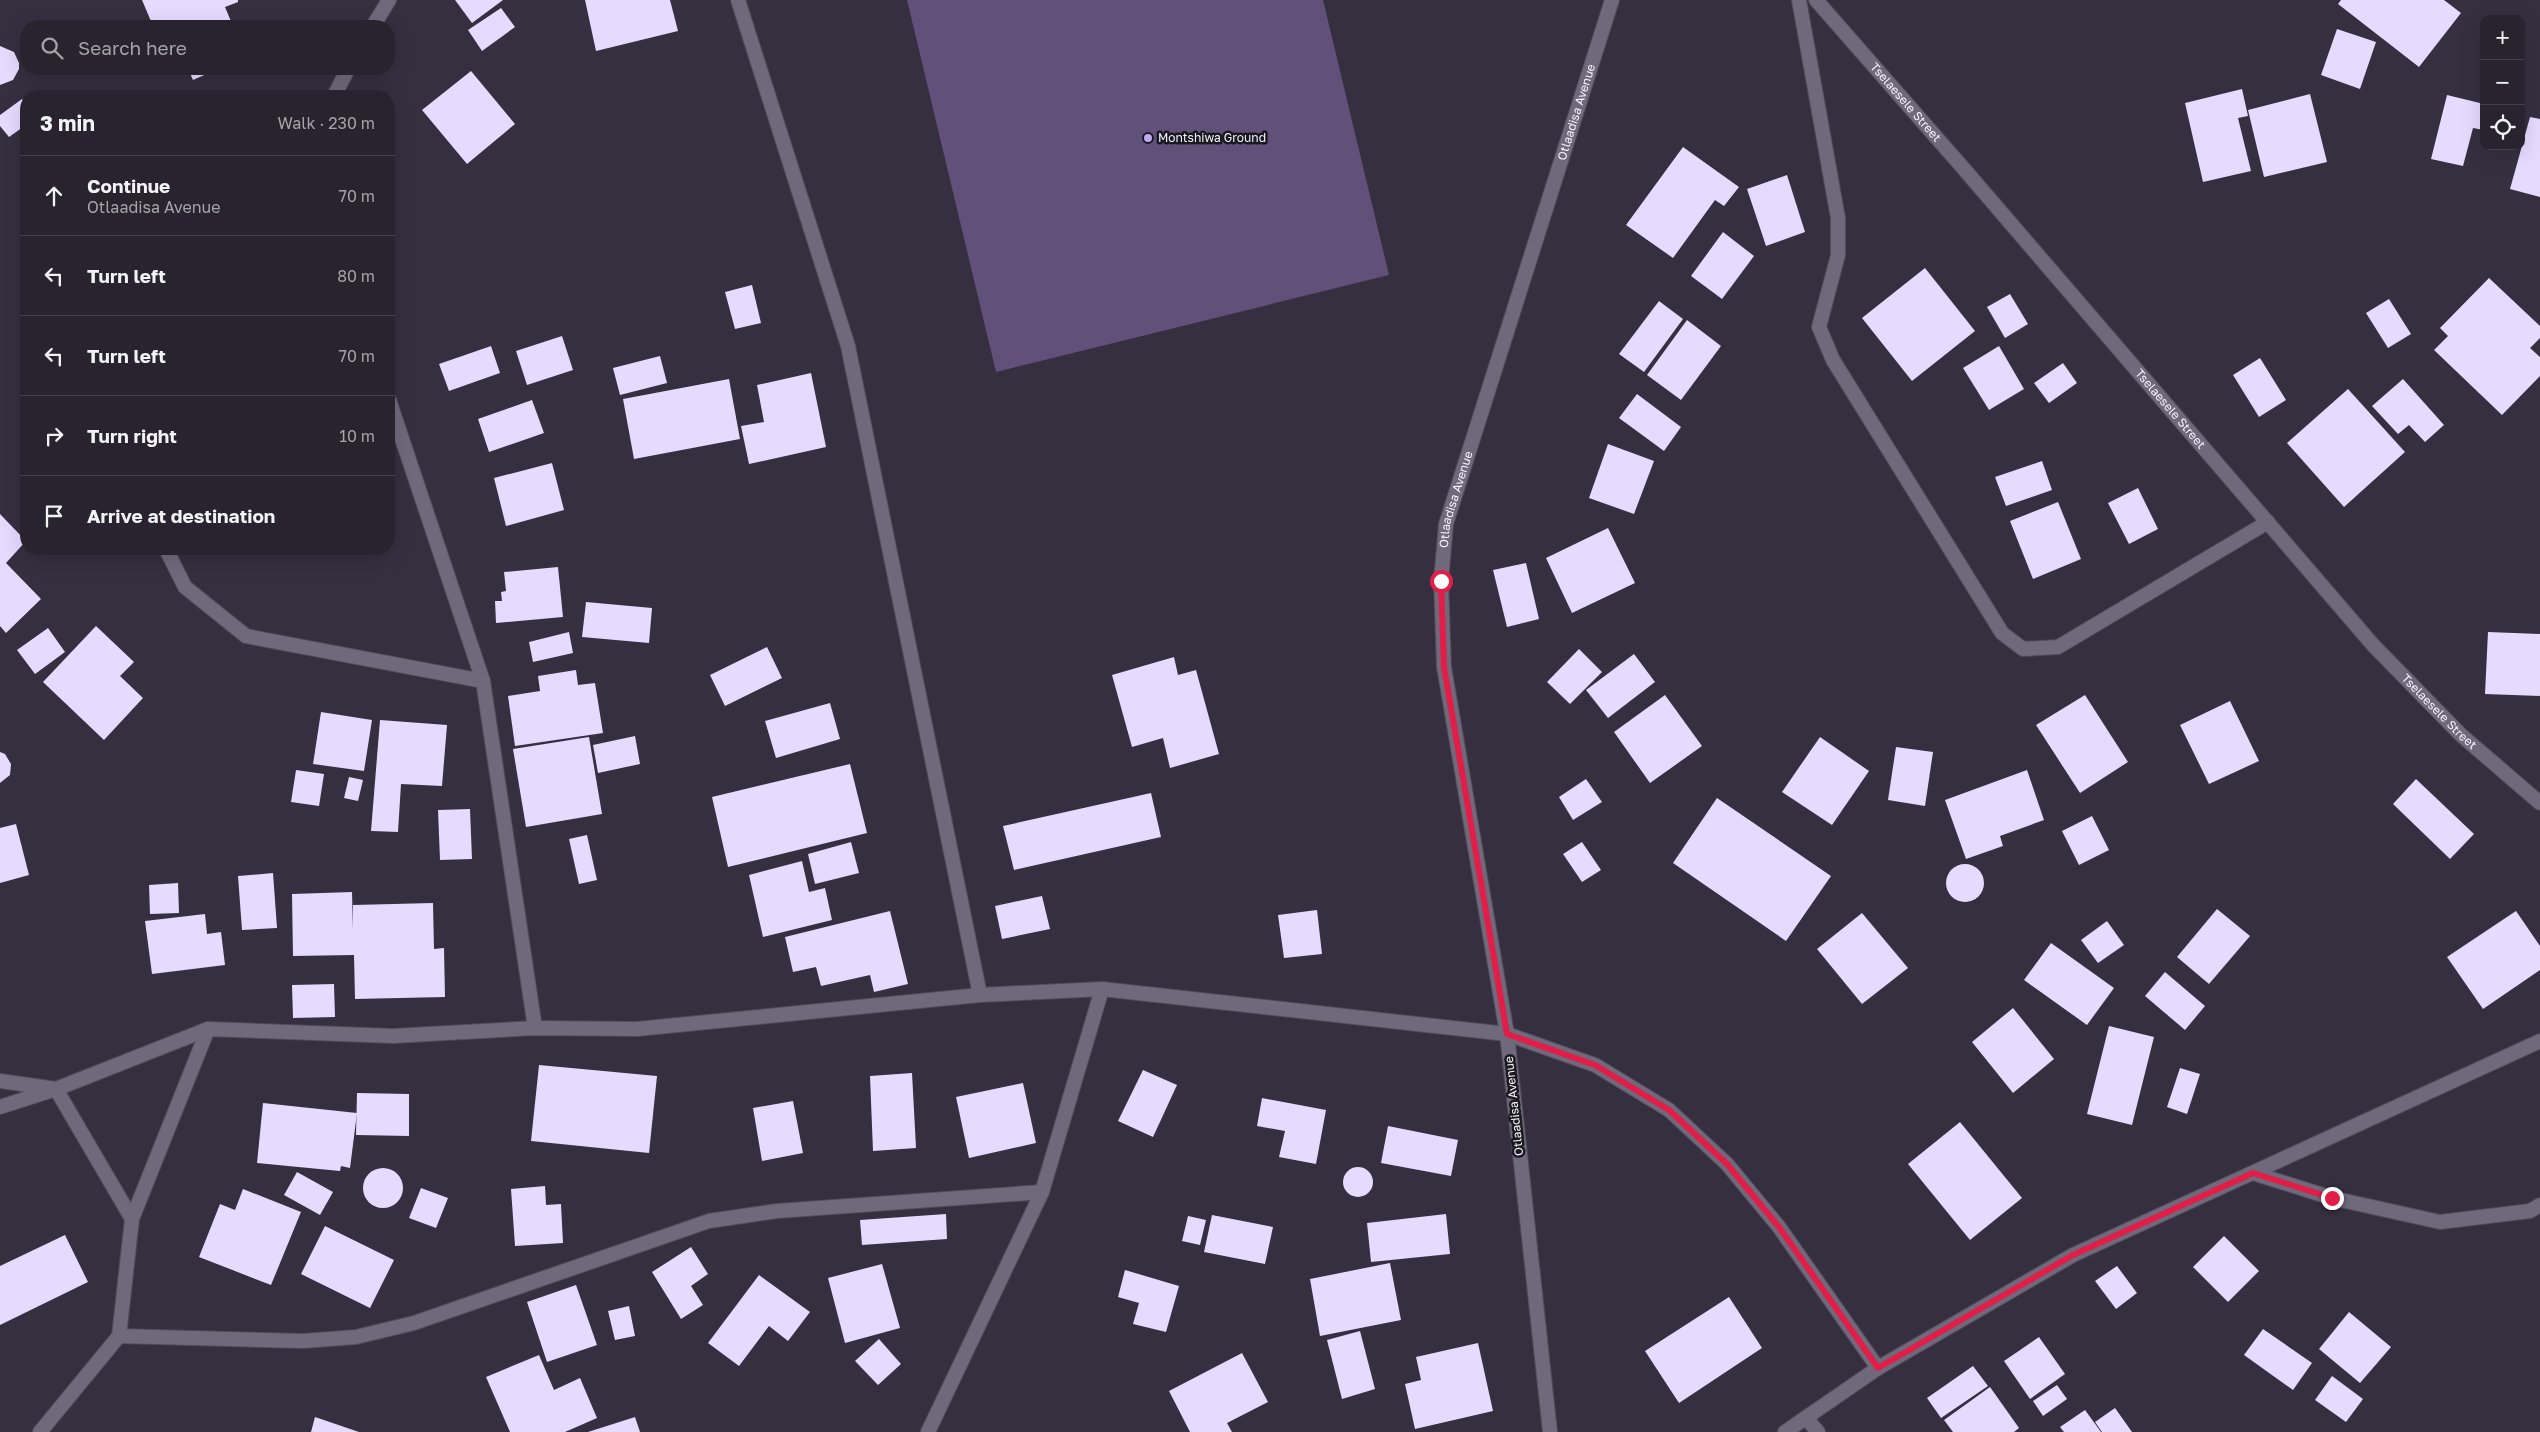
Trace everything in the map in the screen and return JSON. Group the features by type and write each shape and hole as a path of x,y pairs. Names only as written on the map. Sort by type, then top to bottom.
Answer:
{"street":[{"path":"377,20 389,0"},
{"path":"738,0 848,346 980,996"},
{"name":"Otlaadisa Avenue","path":"1550,1432 1507,1034 1444,667 1441,581 1446,524 1612,0"},
{"path":"1799,0 1838,218 1838,255 1819,327 1833,360 2002,633 2023,649 2058,646 2268,522"},
{"name":"Tselaesele Street","path":"1816,0 2373,645 2461,735 2540,803"},
{"path":"337,90 345,75"},
{"path":"395,418 483,681 535,1028"},
{"path":"169,555 185,587 246,636 483,681"},
{"path":"928,1432 1042,1192 1102,989"},
{"path":"0,1107 56,1089 208,1029 393,1036 535,1028 637,1029 980,996 1102,989 1507,1034 1595,1065 1669,1110 1727,1164 1779,1227 1878,1368"},
{"path":"40,1432 119,1336 132,1219 208,1029"},
{"path":"1785,1432 1878,1368 2073,1255 2540,1041"},
{"path":"0,1081 56,1089"},
{"path":"56,1089 132,1219"},
{"path":"2253,1173 2332,1198 2440,1222 2530,1211 2540,1205"},
{"path":"119,1336 302,1341 356,1337 414,1322 709,1221 777,1211 1042,1192"},
{"path":"1806,1418 1818,1432"}],"shaded area":[{"name":"Montshiwa Ground","path":"907,0 1323,0 1389,275 996,372"}],"building":[{"path":"142,0 238,0 238,2 225,7 230,20 150,20"},
{"path":"455,0 503,0 472,23"},
{"path":"585,0 670,0 678,31 596,51"},
{"path":"2341,0 2444,0 2461,13 2419,67 2338,4"},
{"path":"501,8 515,27 482,51 468,30"},
{"path":"2337,29 2376,42 2360,89 2321,75"},
{"path":"0,46 14,52 19,63 19,69 13,80 0,85"},
{"path":"471,71 515,124 467,164 422,110"},
{"path":"191,75 204,75 193,80"},
{"path":"2242,89 2248,116 2238,118 2251,171 2203,182 2185,103"},
{"path":"2310,94 2327,162 2264,177 2248,110"},
{"path":"2447,95 2480,103 2480,129 2473,128 2463,166 2431,159"},
{"path":"20,100 20,129 9,137 0,126 0,115"},
{"path":"2530,117 2540,119 2540,197 2510,189 2521,150 2525,150 2525,135"},
{"path":"1683,147 1739,187 1724,206 1715,200 1673,258 1626,225"},
{"path":"1787,175 1805,232 1766,246 1747,189"},
{"path":"1723,232 1754,256 1722,299 1691,276"},
{"path":"1925,268 1975,331 1912,381 1862,318"},
{"path":"2489,278 2540,326 2540,338 2530,348 2540,357 2540,376 2502,415 2434,350 2448,336 2440,328"},
{"path":"752,285 761,323 735,329 725,292"},
{"path":"2010,294 2028,324 2005,338 1987,307"},
{"path":"2389,299 2411,334 2388,348 2366,313"},
{"path":"1659,301 1683,319 1644,372 1619,354"},
{"path":"1687,320 1721,346 1681,400 1647,375"},
{"path":"562,336 573,370 527,385 516,351"},
{"path":"491,346 500,373 449,391 439,364"},
{"path":"1999,346 2024,389 1989,410 1963,368"},
{"path":"660,356 667,383 620,395 613,368"},
{"path":"2260,358 2286,400 2259,417 2233,375"},
{"path":"2063,363 2077,383 2049,403 2034,383"},
{"path":"811,373 826,447 749,464 741,426 764,422 757,385"},
{"path":"729,379 740,439 634,459 623,399"},
{"path":"2403,379 2444,425 2425,442 2409,425 2398,434 2372,406"},
{"path":"2348,389 2405,452 2344,507 2287,443"},
{"path":"1637,394 1681,427 1664,451 1619,418"},
{"path":"532,400 544,433 489,452 478,419"},
{"path":"1608,444 1654,461 1634,514 1589,498"},
{"path":"2042,461 2052,490 2006,506 1995,477"},
{"path":"552,463 564,510 506,526 494,478"},
{"path":"2138,488 2158,529 2129,544 2108,503"},
{"path":"2058,502 2081,559 2033,579 2010,521"},
{"path":"0,514 20,535 20,548 6,563 41,599 6,633 0,626"},
{"path":"1608,528 1635,583 1572,613 1546,558"},
{"path":"1526,563 1539,619 1507,627 1493,570"},
{"path":"558,567 563,617 496,623 495,601 502,601 501,592 506,591 504,572"},
{"path":"586,602 652,608 649,643 582,637"},
{"path":"96,626 134,662 120,676 143,698 104,740 43,682"},
{"path":"48,628 65,652 35,674 17,650"},
{"path":"569,632 573,653 533,662 529,642"},
{"path":"2488,632 2540,634 2540,696 2485,694"},
{"path":"767,647 782,678 725,706 710,675"},
{"path":"1579,649 1602,672 1570,704 1547,682"},
{"path":"1634,654 1655,682 1608,718 1586,690"},
{"path":"1174,657 1178,675 1196,670 1219,754 1170,768 1163,738 1132,747 1112,675"},
{"path":"576,670 578,685 595,683 603,733 515,746 508,696 540,691 538,676"},
{"path":"1665,695 1702,746 1650,783 1614,732"},
{"path":"2085,695 2128,762 2080,793 2036,725"},
{"path":"2230,701 2259,761 2209,784 2180,725"},
{"path":"830,703 840,739 776,758 765,721"},
{"path":"321,712 372,720 364,771 313,764"},
{"path":"380,720 447,725 442,786 401,784 398,832 371,831"},
{"path":"635,736 640,764 598,773 593,745"},
{"path":"589,737 602,814 526,827 513,749"},
{"path":"1820,737 1869,771 1832,825 1782,792"},
{"path":"1896,747 1933,752 1925,806 1888,800"},
{"path":"0,752 5,754 11,764 10,775 0,783"},
{"path":"850,764 867,833 728,867 712,797"},
{"path":"296,770 324,774 319,806 291,802"},
{"path":"2027,770 2044,820 2000,836 2003,846 1966,859 1945,800"},
{"path":"349,777 363,780 358,801 344,798"},
{"path":"1586,779 1602,802 1573,820 1559,797"},
{"path":"2416,779 2474,834 2450,859 2393,804"},
{"path":"1151,793 1161,837 1014,870 1003,826"},
{"path":"1717,798 1831,876 1786,941 1673,863"},
{"path":"470,809 472,859 440,860 438,810"},
{"path":"2092,816 2109,850 2079,865 2062,831"},
{"path":"16,824 29,875 0,883 0,828"},
{"path":"587,835 597,880 579,884 569,839"},
{"path":"851,842 859,873 815,884 808,854"},
{"path":"1582,842 1601,870 1582,882 1563,854"},
{"path":"802,861 809,892 825,888 832,920 763,937 749,875"},
{"path":"1965,864 1978,870 1984,883 1978,896 1965,902 1952,896 1946,883 1952,870"},
{"path":"273,873 277,928 242,930 238,876"},
{"path":"178,883 179,913 150,914 149,885"},
{"path":"352,892 353,930 353,905 433,903 434,949 444,948 445,997 355,999 354,955 293,956 292,894"},
{"path":"1042,896 1050,929 1002,939 995,906"},
{"path":"2217,909 2250,936 2209,984 2177,957"},
{"path":"1317,910 1322,954 1284,958 1278,915"},
{"path":"890,911 908,984 874,992 870,975 821,986 816,967 793,972 785,937"},
{"path":"2516,911 2540,946 2540,970 2483,1009 2447,957"},
{"path":"1862,913 1908,968 1862,1004 1817,949"},
{"path":"205,914 207,934 221,932 225,965 152,974 145,921"},
{"path":"2107,921 2124,945 2098,963 2081,940"},
{"path":"2051,943 2114,988 2087,1025 2024,980"},
{"path":"2165,972 2205,1006 2185,1030 2145,996"},
{"path":"334,984 335,1017 293,1018 292,985"},
{"path":"2013,1008 2054,1059 2013,1093 1972,1042"},
{"path":"2109,1026 2154,1037 2132,1125 2087,1114"},
{"path":"539,1065 657,1076 649,1153 531,1141"},
{"path":"2180,1068 2200,1074 2187,1114 2167,1107"},
{"path":"1143,1070 1177,1085 1153,1137 1118,1121"},
{"path":"912,1073 916,1148 873,1151 870,1076"},
{"path":"1023,1083 1036,1143 969,1158 956,1097"},
{"path":"357,1093 409,1094 409,1136 356,1135"},
{"path":"1262,1098 1326,1110 1316,1164 1279,1157 1285,1131 1257,1126"},
{"path":"793,1101 803,1153 762,1161 753,1108"},
{"path":"263,1103 357,1113 350,1168 341,1166 340,1171 257,1163"},
{"path":"1960,1122 2022,1198 1970,1240 1908,1164"},
{"path":"1388,1126 1458,1140 1451,1176 1381,1163"},
{"path":"1358,1167 1369,1171 1373,1182 1369,1193 1358,1197 1347,1193 1343,1182 1347,1171"},
{"path":"383,1168 397,1174 403,1188 397,1202 383,1208 369,1202 363,1188 369,1174"},
{"path":"297,1172 333,1192 320,1215 284,1195"},
{"path":"545,1186 546,1205 561,1204 563,1243 515,1246 511,1189"},
{"path":"421,1188 448,1198 436,1228 409,1218"},
{"path":"243,1189 301,1212 271,1285 199,1257 220,1204 235,1210"},
{"path":"946,1214 947,1239 862,1245 860,1220"},
{"path":"1446,1214 1450,1254 1371,1262 1367,1223"},
{"path":"1212,1215 1273,1227 1265,1264 1204,1252"},
{"path":"1188,1216 1206,1220 1200,1245 1182,1241"},
{"path":"325,1226 394,1260 370,1308 301,1274"},
{"path":"65,1235 88,1282 0,1325 0,1266"},
{"path":"2224,1236 2259,1271 2228,1302 2193,1267"},
{"path":"691,1247 708,1274 691,1286 703,1305 681,1319 652,1272"},
{"path":"1390,1263 1401,1320 1320,1336 1310,1279"},
{"path":"882,1264 900,1328 845,1343 828,1278"},
{"path":"2117,1266 2137,1293 2116,1309 2095,1281"},
{"path":"1125,1270 1179,1286 1166,1332 1133,1324 1139,1303 1118,1297"},
{"path":"759,1275 810,1312 788,1341 769,1326 739,1366 708,1343"},
{"path":"576,1285 597,1345 547,1362 527,1302"},
{"path":"1729,1297 1762,1348 1679,1403 1645,1351"},
{"path":"629,1306 635,1336 615,1340 608,1311"},
{"path":"2349,1312 2391,1347 2360,1383 2319,1349"},
{"path":"2263,1329 2312,1363 2293,1390 2244,1355"},
{"path":"1360,1331 1375,1389 1342,1399 1327,1340"},
{"path":"2039,1337 2065,1374 2030,1399 2004,1361"},
{"path":"879,1339 901,1364 878,1385 855,1361"},
{"path":"1478,1343 1493,1411 1415,1429 1405,1384 1421,1380 1416,1357"},
{"path":"1242,1353 1268,1402 1227,1423 1232,1432 1190,1432 1169,1391"},
{"path":"539,1355 554,1390 580,1378 597,1418 565,1432 510,1432 486,1377"},
{"path":"1973,1366 1988,1386 1941,1418 1927,1398"},
{"path":"2332,1376 2363,1399 2346,1422 2315,1400"},
{"path":"2057,1385 2067,1399 2043,1416 2033,1401"},
{"path":"1990,1387 2019,1428 2014,1432 1953,1432 1944,1420"},
{"path":"2115,1408 2132,1432 2102,1432 2095,1422"},
{"path":"2085,1410 2101,1432 2064,1432 2060,1427"},
{"path":"315,1417 359,1432 311,1432"},
{"path":"635,1417 640,1432 588,1432"}],"place":[{"name":"Montshiwa Ground","path":"1148,138"}],"route":[{"path":"1441,581 1444,667 1507,1034 1595,1065 1669,1110 1727,1164 1779,1227 1878,1368 2073,1255 2253,1173 2332,1198"}]}
